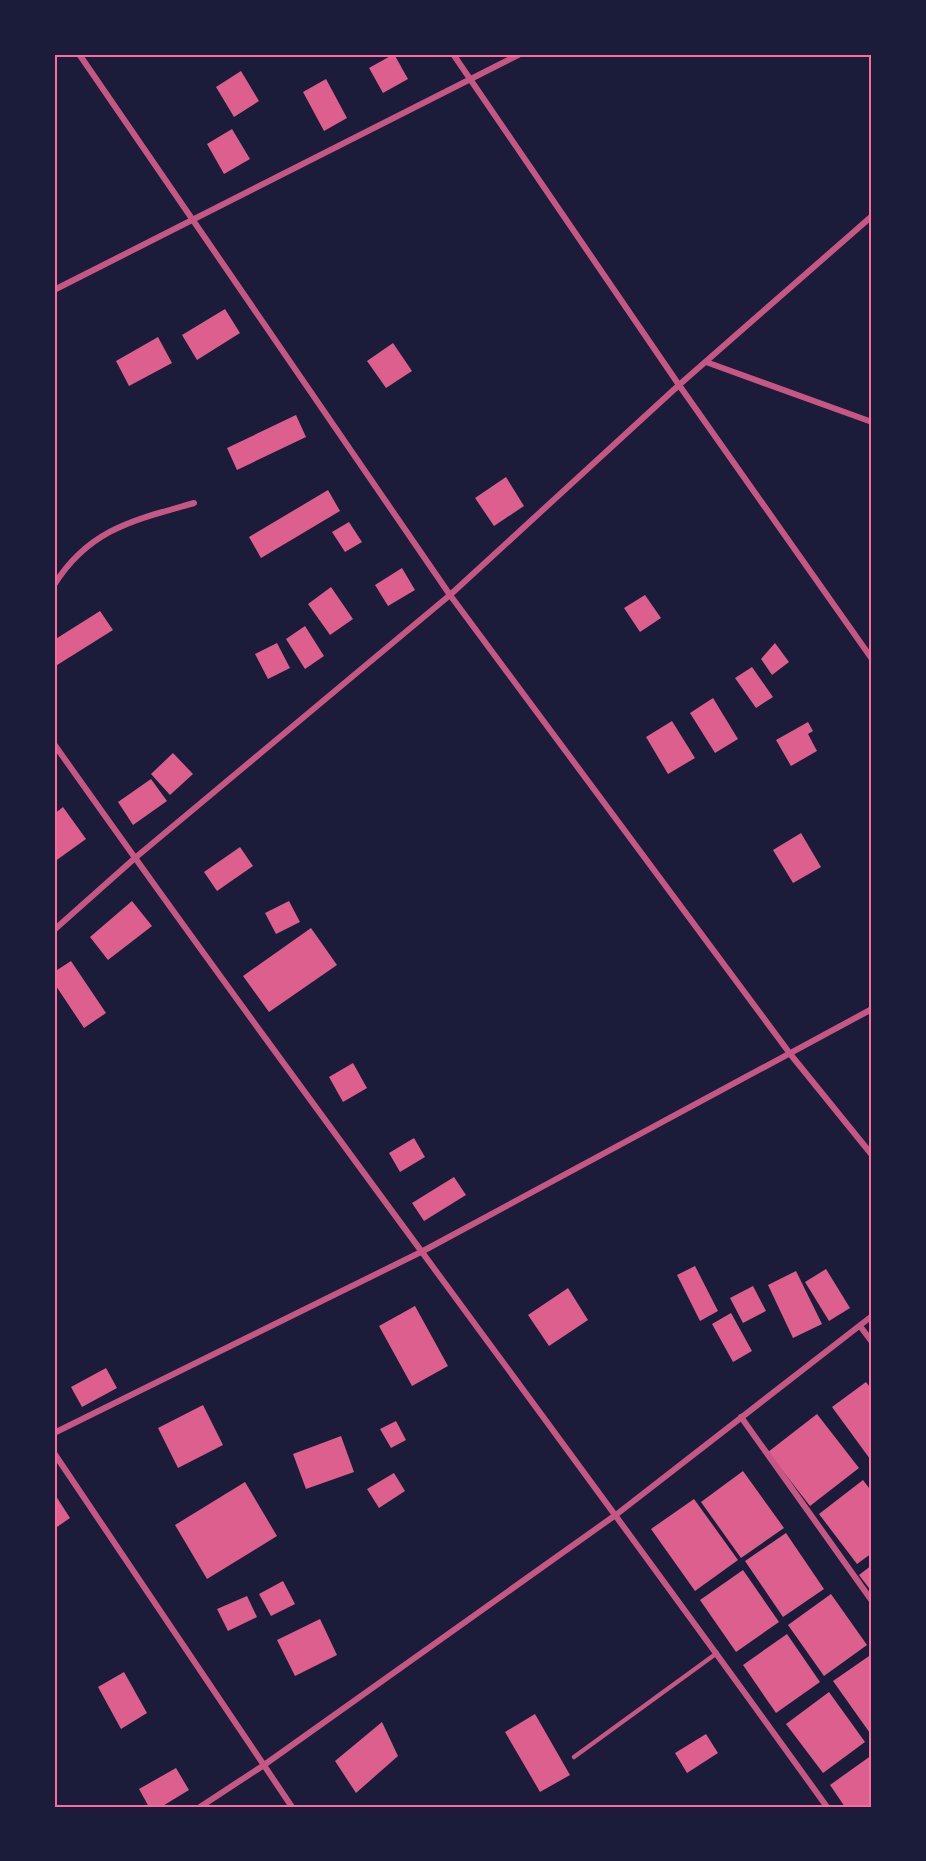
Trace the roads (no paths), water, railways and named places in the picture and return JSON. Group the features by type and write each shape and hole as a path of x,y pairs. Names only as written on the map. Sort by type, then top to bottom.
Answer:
{"street":[{"path":"79,54 450,595 791,1054 872,1155"},
{"path":"453,54 679,385 872,658"},
{"path":"54,290 519,54"},
{"path":"54,930 135,858 450,595 679,385 872,216"},
{"path":"706,362 872,422"},
{"path":"54,585 68,562 106,532 139,519 194,503"},
{"path":"54,744 135,858 617,1514 827,1807"},
{"path":"54,1432 423,1251 872,1009"},
{"path":"200,1807 264,1765 617,1514 872,1316"},
{"path":"860,1326 872,1342"},
{"path":"741,1417 872,1601"},
{"path":"54,1453 292,1807"}],"lane":[{"path":"574,1757 717,1653"}]}
